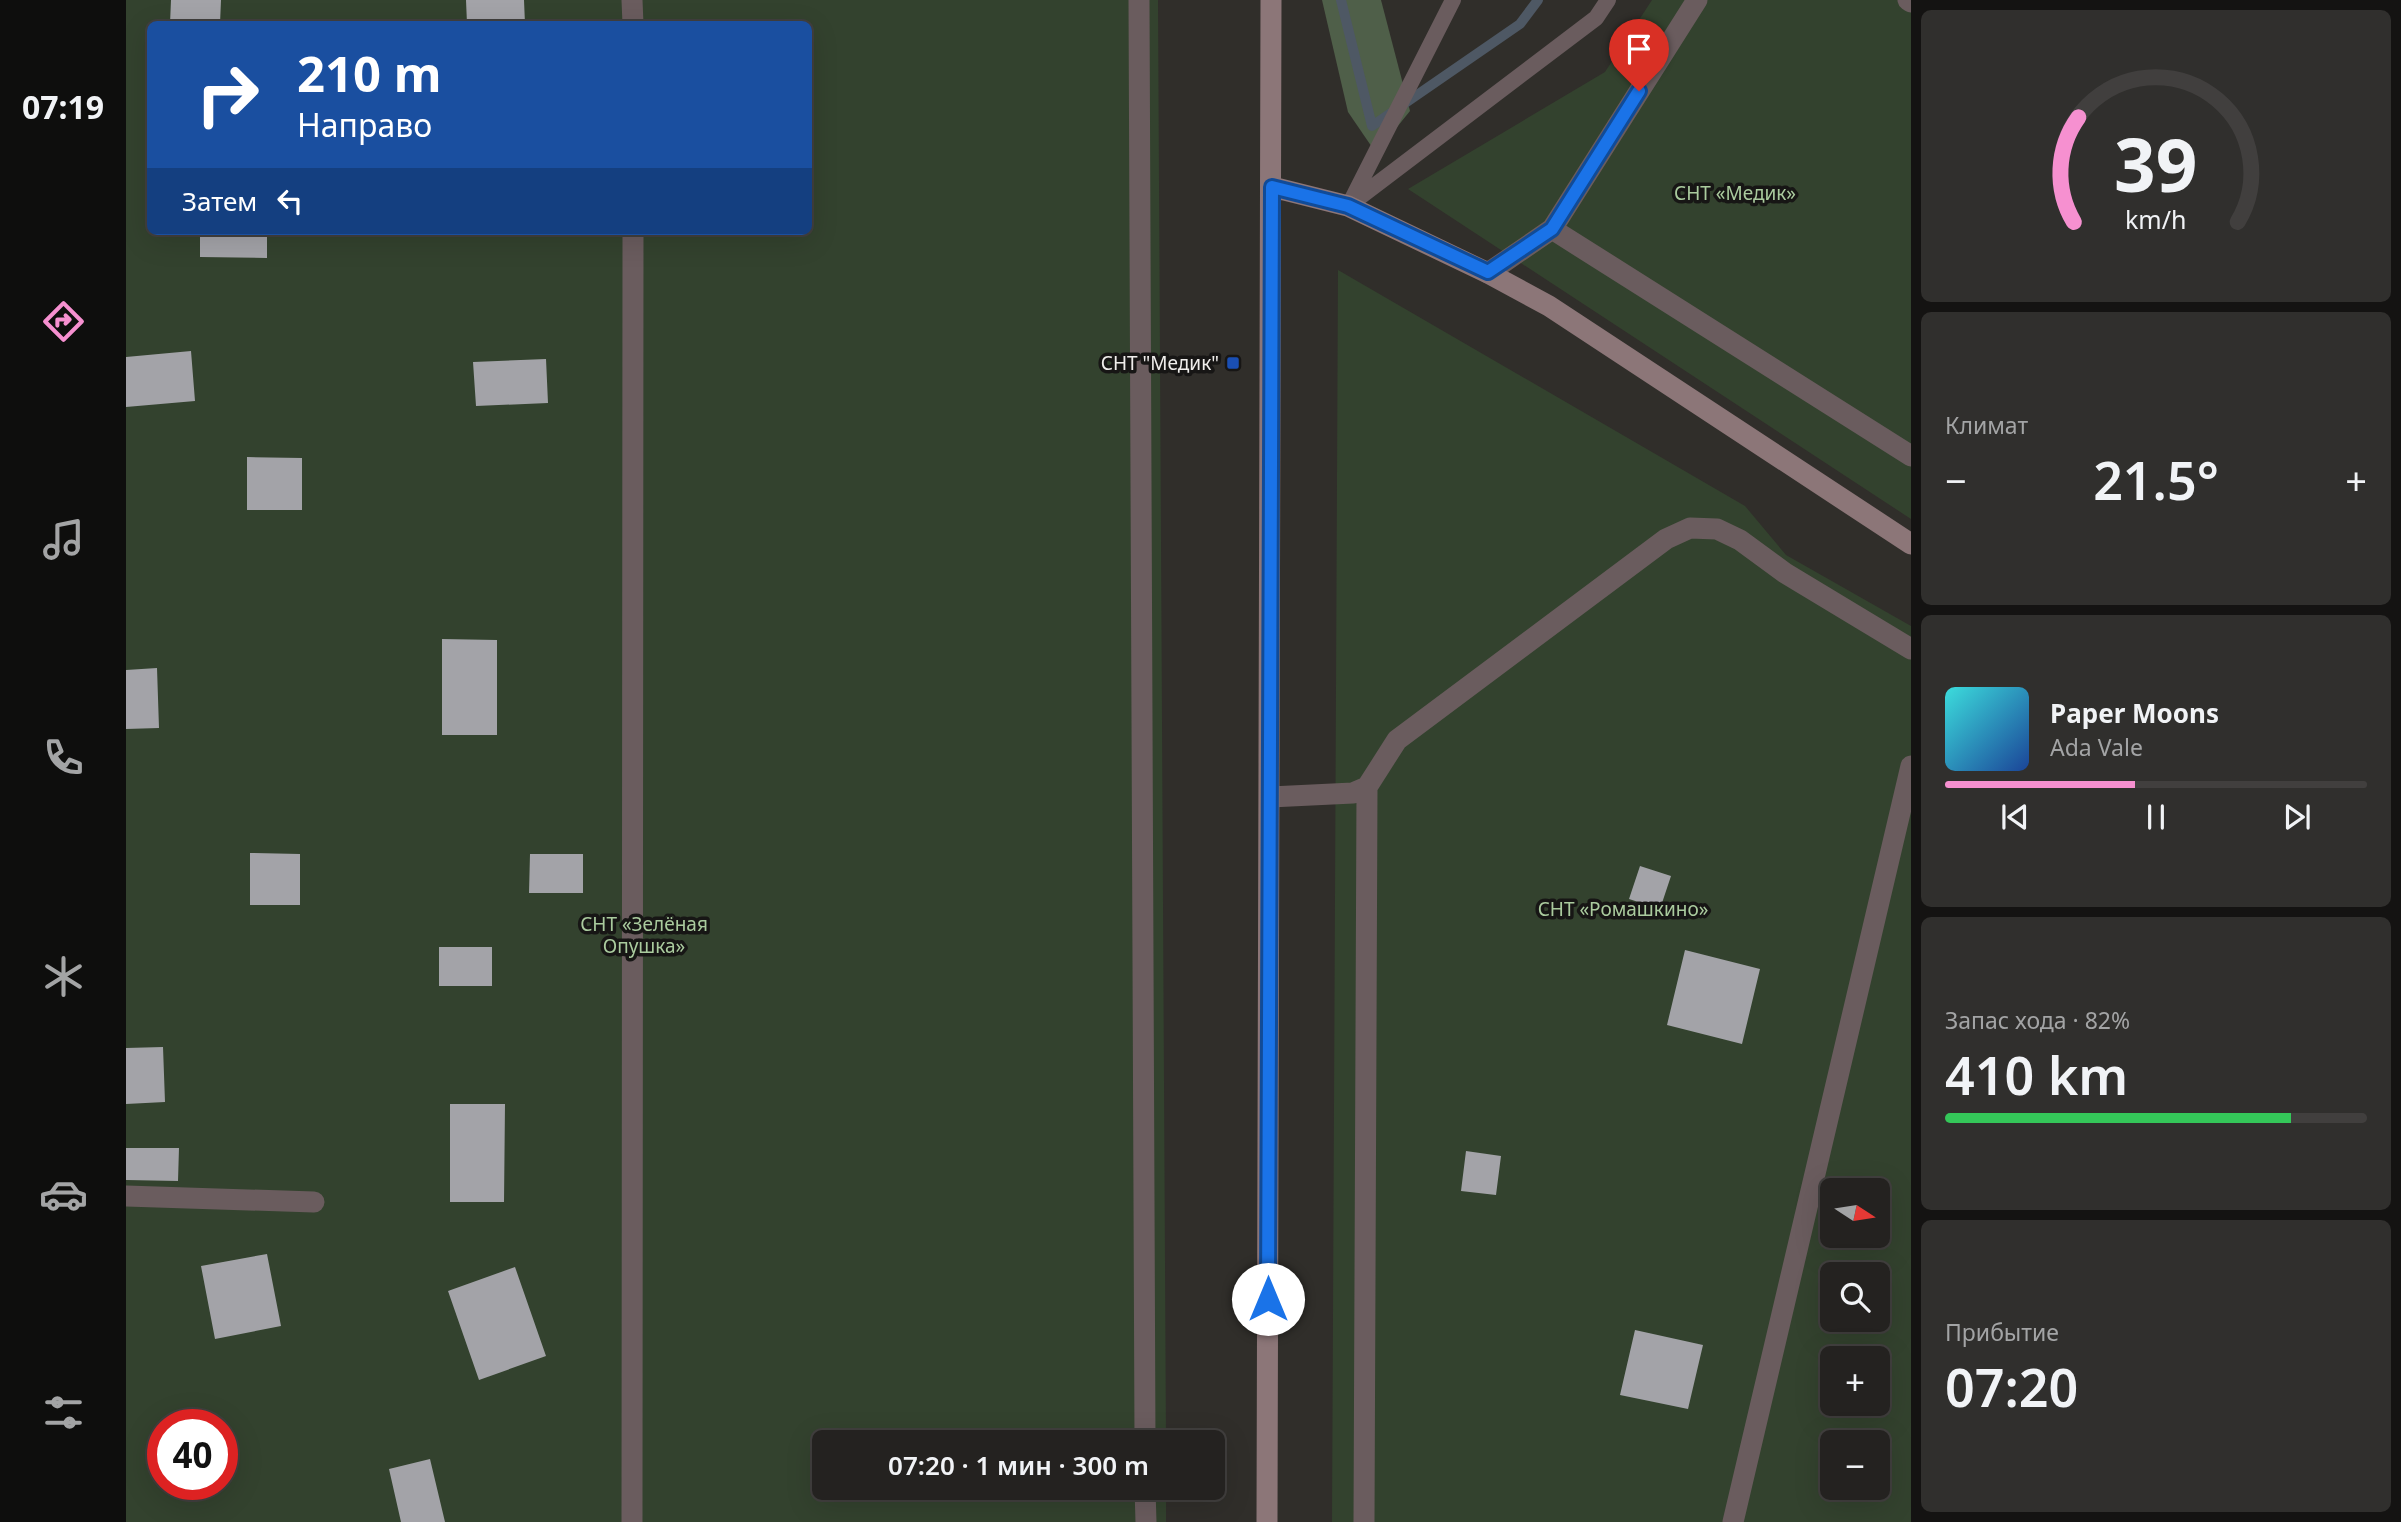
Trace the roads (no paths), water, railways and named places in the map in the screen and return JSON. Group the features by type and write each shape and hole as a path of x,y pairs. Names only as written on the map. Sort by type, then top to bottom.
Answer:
{"street":[{"path":"632,0 633,21"},
{"path":"1139,0 1145,1430"},
{"path":"1267,1522 1271,0"},
{"path":"1488,272 1552,229 1698,0"},
{"path":"1272,187 1348,206 1488,272 1572,321 1911,544"},
{"path":"1552,229 1911,456"},
{"path":"632,1522 633,235"},
{"path":"1364,1522 1367,787 1397,740 1666,539 1690,528 1717,529 1740,540 1786,573 1911,649"},
{"path":"1733,1522 1911,766"},
{"path":"1270,797 1353,793 1367,787"},
{"path":"126,1196 314,1202"},
{"path":"1145,1500 1146,1522"}],"lane":[{"path":"1348,206 1453,0"},
{"path":"1348,206 1596,18 1608,0"}],"waterway":[{"path":"1341,0 1372,126 1520,24 1538,0"}],"place":[{"name":"СНТ \"Медик\"","path":"1233,363"}],"park label":[{"name":"СНТ «Медик»","path":"1735,193"},
{"name":"СНТ «Ромашкино»","path":"1623,909"},
{"name":"СНТ «Зелёная Опушка»","path":"644,935"}]}
